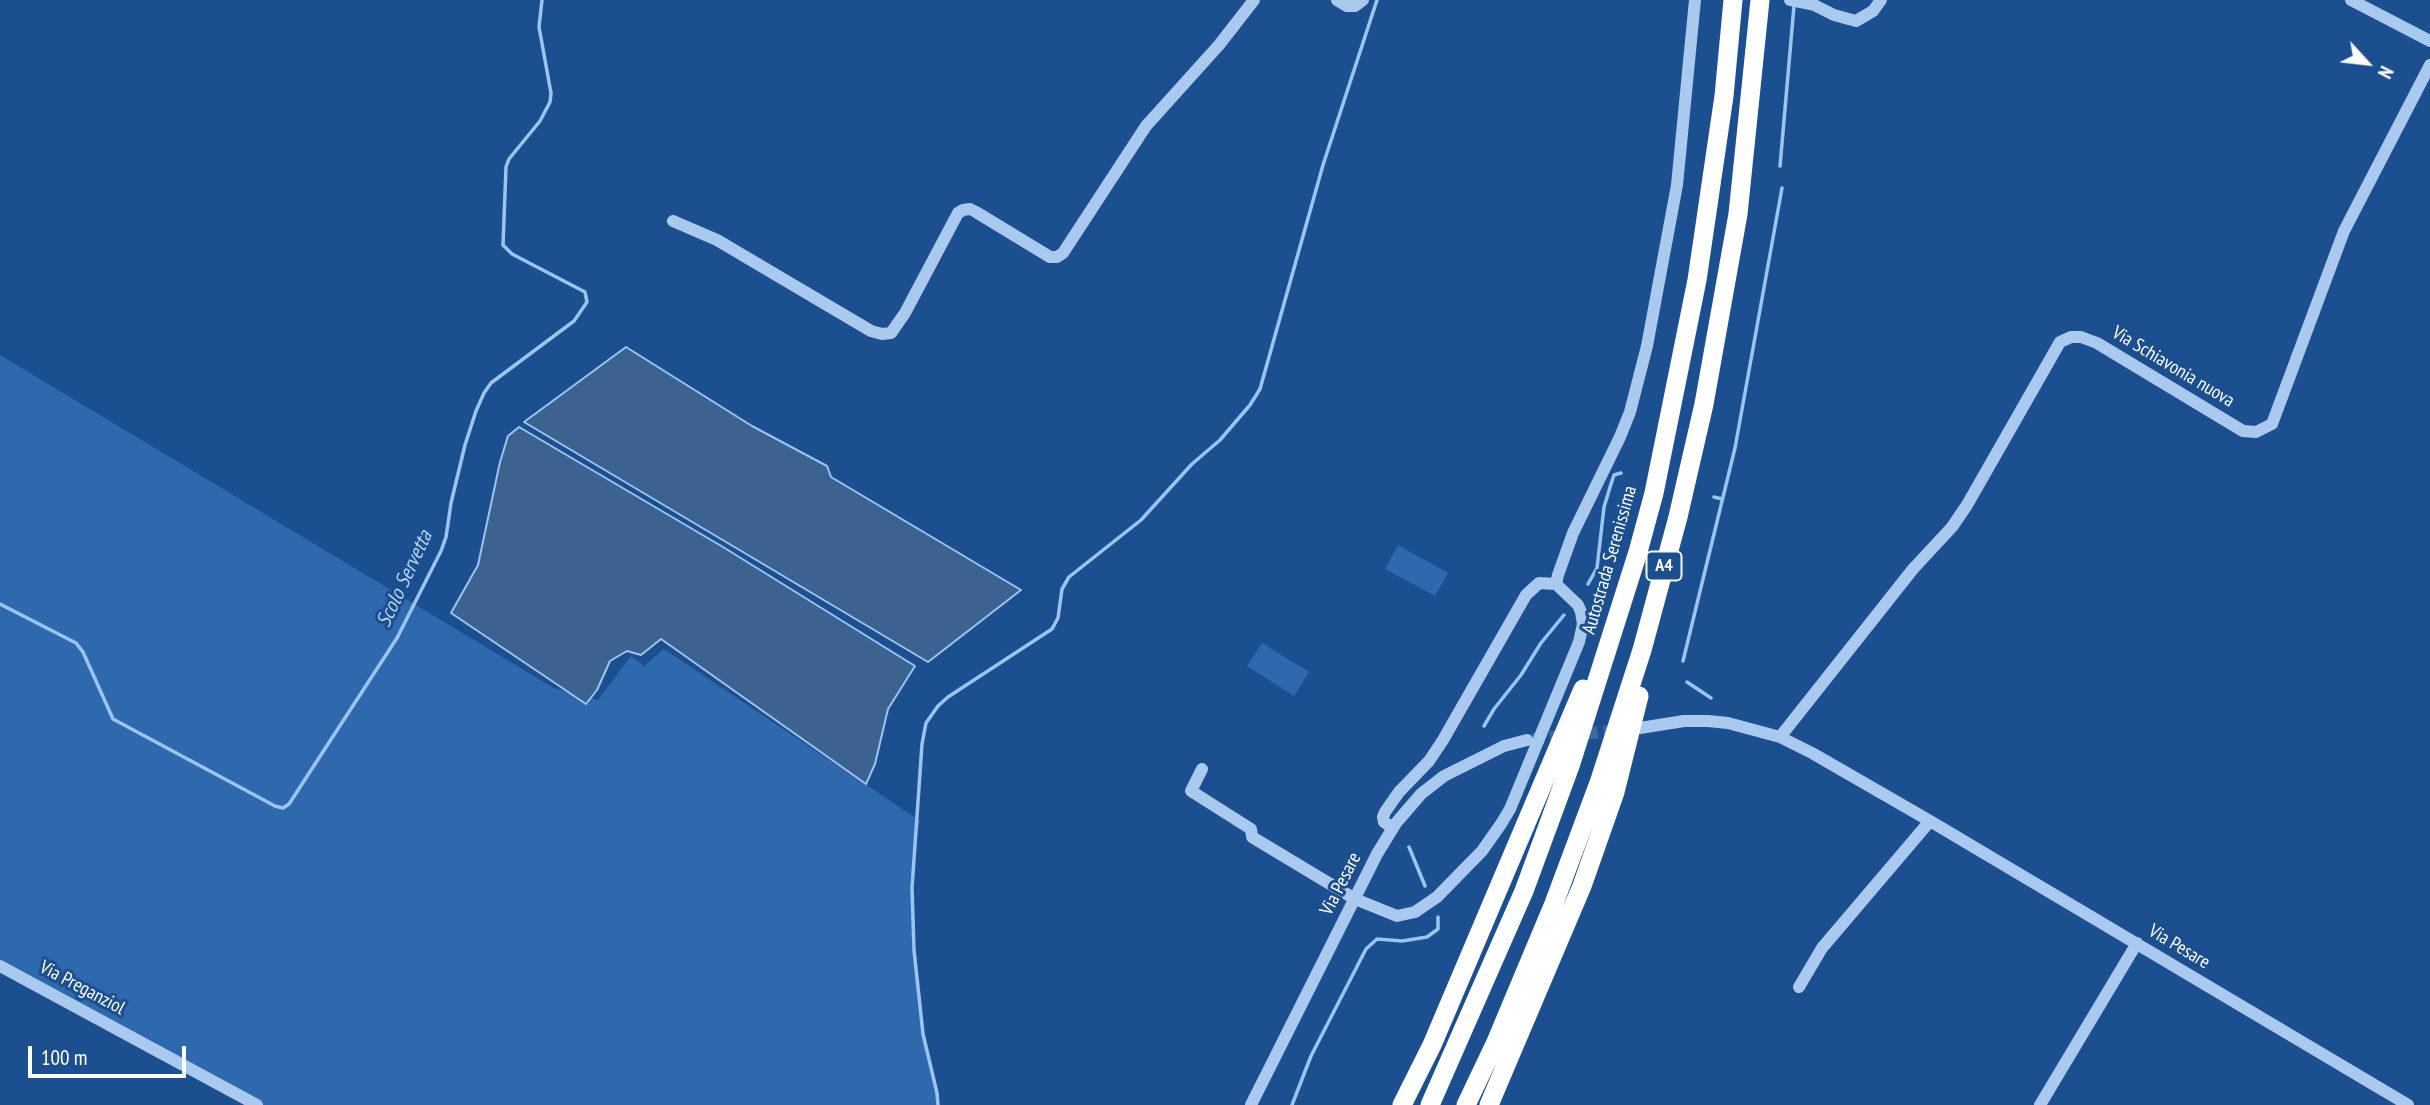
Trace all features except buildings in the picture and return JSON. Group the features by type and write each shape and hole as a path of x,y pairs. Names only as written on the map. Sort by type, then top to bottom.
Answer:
{"highway":[{"name":"Autostrada Serenissima","path":"1430,1105 1524,891 1570,766 1638,552 1656,481 1697,280 1724,96 1733,0"},
{"name":"A4","path":"1466,1105 1496,1042 1553,906 1600,780 1642,650 1678,517 1704,404 1738,214 1760,0"},
{"path":"1489,1105 1582,886 1615,792 1675,561 1678,517"},
{"path":"1402,1105 1432,1045 1575,709 1594,662 1621,577 1638,552"}],"street":[{"path":"673,221 717,240 872,331 891,333 905,313 958,213 963,210 976,212 1050,257 1063,253 1146,126 1219,45 1254,0"},
{"path":"1337,0 1347,6 1355,6 1363,0"},
{"path":"1556,584 1573,533 1630,412 1647,346 1677,185 1695,0"},
{"path":"1794,1 1856,21 1873,11 1881,0"},
{"path":"2351,0 2430,41"},
{"name":"Via Schiavonia nuova","path":"1780,737 1913,569 1952,527 1968,505 2060,342 2070,337 2081,337 2097,343 2243,431 2256,432 2272,424 2344,231 2430,65"},
{"path":"1202,769 1191,791 1251,829 1252,837 1355,899 1380,911 1397,916 1415,912 1437,897 1461,874 1482,851 1510,809 1579,642 1583,624 1578,605 1556,584 1539,583 1526,595 1443,740 1429,761 1399,792 1382,817 1384,822 1393,828"},
{"name":"Via Pesare","path":"1640,728 1684,721 1709,721 1728,723 1780,737 1930,821 2408,1105"},
{"name":"Via Pesare","path":"1251,1105 1393,828 1421,794 1444,776 1504,746 1527,740"},
{"path":"1799,987 1822,948 1930,821"},
{"path":"2040,1105 2137,943"},
{"name":"Via Preganziol","path":"0,966 257,1105"}],"shaded area":[{"path":"626,347 752,426 827,466 831,477 1021,590 928,662 524,422"},
{"path":"0,355 554,688 598,700 631,656 644,666 664,649 920,821 915,844 912,888 914,950 923,1034 938,1105 255,1105 0,962"},
{"path":"519,427 723,547 915,666 888,709 875,764 866,784 661,639 641,655 627,651 610,661 597,690 586,704 451,613 478,565 500,462 508,436"},
{"path":"1398,545 1448,573 1435,596 1385,569"},
{"path":"1262,643 1309,672 1294,696 1247,666"}],"waterway":[{"name":"Scolo Servetta","path":"0,604 76,643 83,652 113,719 275,806 283,808 289,804 397,638 441,551 465,445 484,393 491,383 574,321 587,302 585,292 512,254 503,245 506,167 509,159 540,121 550,102 551,93 539,27 542,0"},
{"path":"938,1105 923,1034 914,950 912,888 922,744 926,723 948,697 1052,629 1058,618 1062,589 1069,577 1141,520 1192,464 1220,440 1260,389 1323,165 1377,0"},
{"path":"1780,166 1794,6"},
{"path":"1683,661 1735,448 1782,188"},
{"path":"1588,584 1597,568 1604,507 1614,475 1621,473"},
{"path":"1714,497 1722,499"},
{"path":"1484,726 1541,643 1564,615"},
{"path":"1687,682 1711,698"},
{"path":"1409,847 1425,886"},
{"path":"1292,1105 1311,1056 1366,949 1377,939 1402,941 1427,937 1438,929 1438,917"}],"tunnel":[{"path":"1532,739 1622,730"}]}
